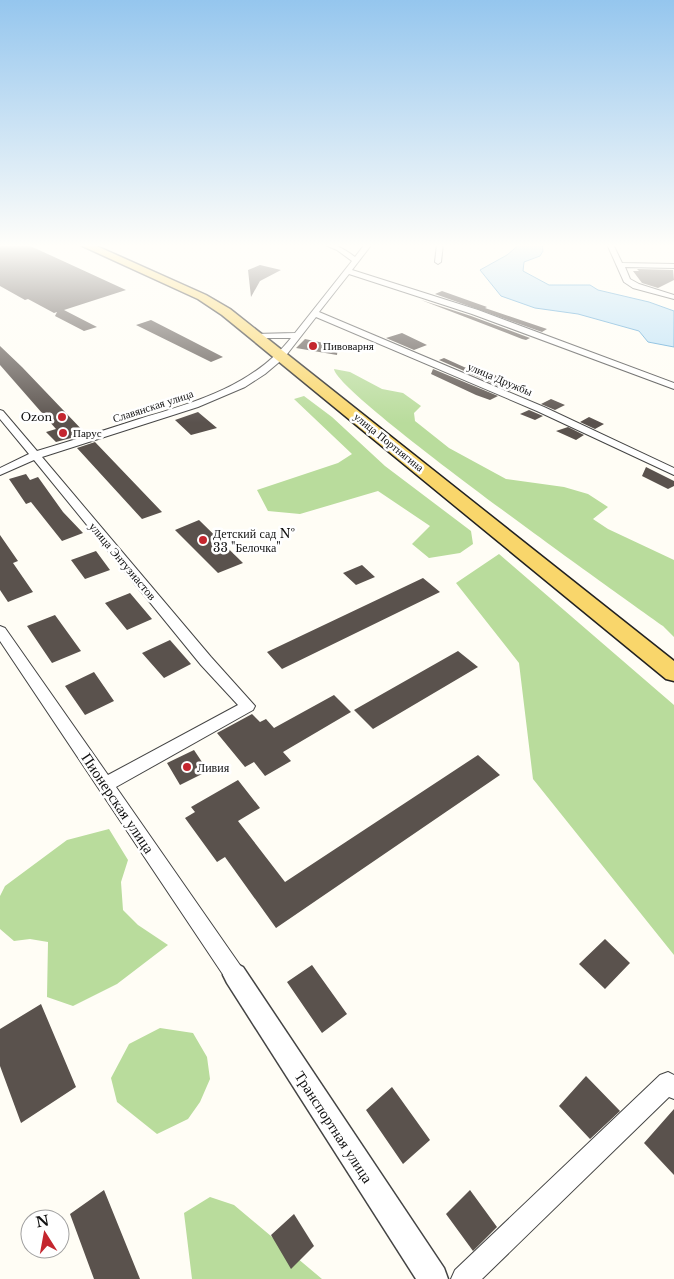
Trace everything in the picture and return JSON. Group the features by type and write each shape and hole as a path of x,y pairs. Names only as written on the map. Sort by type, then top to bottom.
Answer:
{"main road":[{"name":"улица Портнягина","path":"213,304 281,356 674,673"}],"street":[{"name":"Славянская улица","path":"0,472 36,456 195,405 242,385 262,372 281,356 321,304"},
{"path":"450,304 674,386"},
{"name":"улица Дружбы","path":"314,313 604,437 674,472"},
{"path":"255,336 296,335"},
{"name":"улица Энтузиастов","path":"0,413 206,661 248,706 106,784"},
{"name":"Пионерская улица","path":"0,631 235,975"},
{"name":"Транспортная улица","path":"235,975 433,1279"},
{"path":"464,1279 668,1083 674,1088"}],"green space":[{"path":"334,369 350,372 382,389 403,393 421,406 414,413 415,421 449,448 506,479 564,487 588,494 608,507 593,519 608,529 674,560 674,637 663,626 542,539 429,454 347,386"},
{"path":"304,396 332,417 385,466 471,531 473,544 460,553 429,558 412,544 430,526 378,491 300,514 268,511 257,490 338,463 352,454 294,399"},
{"path":"499,554 674,705 674,955 533,779 519,663 456,583"},
{"path":"109,829 128,860 121,882 123,910 138,925 168,945 117,984 73,1006 47,997 48,942 30,939 14,941 0,929 0,896 5,886 67,840"},
{"path":"160,1028 193,1033 207,1057 210,1079 200,1102 188,1119 157,1134 117,1102 111,1078 129,1044"},
{"path":"210,1197 234,1205 322,1279 192,1279 184,1213"}],"water":[{"path":"523,304 654,304 674,311 674,347 648,342 639,331 578,314 535,308"}],"building":[{"path":"37,304 84,304 64,310 97,327 84,331 55,316 57,312 54,313"},
{"path":"431,304 471,316 530,338 522,339"},
{"path":"462,304 478,304 487,307 485,308 547,329 542,332"},
{"path":"151,320 223,357 211,362 136,325"},
{"path":"402,333 427,345 414,350 386,338"},
{"name":"Пивоварня","path":"305,339 338,346 337,355 296,348"},
{"path":"0,346 86,434 56,442 46,432 56,429 0,365"},
{"path":"444,358 484,376 491,373 520,387 510,391 439,360"},
{"path":"433,369 498,396 490,400 476,395 431,374"},
{"path":"551,399 565,405 555,410 541,404"},
{"path":"529,410 543,416 535,420 520,414"},
{"path":"198,412 217,428 191,435 175,420"},
{"path":"589,417 604,424 595,429 580,422"},
{"path":"568,427 584,435 576,440 556,431"},
{"path":"95,442 162,512 142,519 77,448"},
{"path":"646,467 674,481 674,486 668,489 642,476"},
{"path":"26,474 30,480 38,477 63,512 83,533 62,541 31,502 26,504 9,479"},
{"name":"Детский сад № 33 \"Белочка\"","path":"199,520 243,563 218,573 175,530"},
{"path":"0,535 18,561 13,563 33,592 8,602 0,590"},
{"path":"96,551 110,570 85,579 71,560"},
{"path":"362,565 375,577 356,585 343,573"},
{"path":"423,578 440,592 282,669 267,652"},
{"path":"130,593 152,619 127,630 105,603"},
{"path":"55,615 81,651 52,663 27,626"},
{"path":"170,640 191,664 164,678 142,653"},
{"path":"458,651 478,667 373,729 354,710"},
{"path":"94,672 114,701 85,715 65,686"},
{"path":"334,695 351,712 283,752 291,761 265,776 254,762 245,767 217,733 252,714 260,722 266,719 274,728"},
{"name":"Ливия","path":"194,750 208,771 180,785 167,763"},
{"path":"478,755 500,775 276,928 225,857 217,862 185,818 195,812 191,807 238,780 260,808 238,821 285,882"},
{"path":"605,939 630,963 605,989 579,964"},
{"path":"312,965 347,1014 322,1033 287,982"},
{"path":"41,1004 76,1087 21,1123 0,1066 0,1029"},
{"path":"586,1076 620,1111 590,1139 559,1106"},
{"path":"392,1087 430,1140 403,1164 366,1110"},
{"path":"674,1109 674,1175 644,1143"},
{"path":"104,1190 140,1279 94,1279 70,1214"},
{"path":"470,1190 497,1227 473,1251 446,1214"},
{"path":"294,1214 314,1246 291,1269 271,1235"}],"place":[{"name":"Пивоварня","path":"313,346"},
{"name":"Ozon","path":"62,417"},
{"name":"Парус","path":"63,433"},
{"name":"Детский сад № 33 \"Белочка\"","path":"203,540"},
{"name":"Ливия","path":"187,767"}]}
